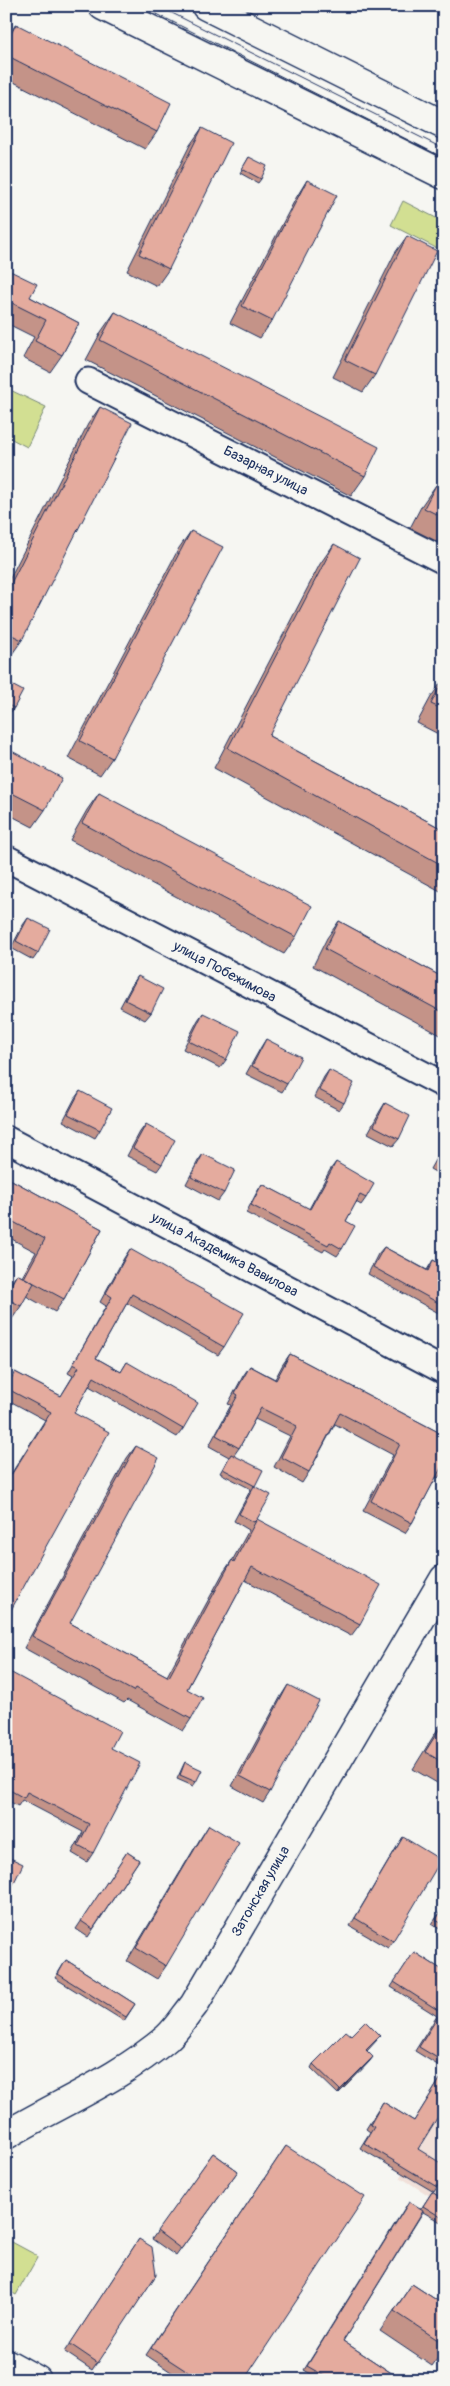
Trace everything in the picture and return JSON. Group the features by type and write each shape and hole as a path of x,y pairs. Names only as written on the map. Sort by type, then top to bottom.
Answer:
{"main road":[{"path":"103,6 444,175"},
{"path":"206,6 444,126"},
{"name":"Затонская улица","path":"6,2135 48,2110 88,2092 134,2061 168,2037 194,2005 444,1579"},
{"path":"6,2363 37,2380"}],"street":[{"name":"Базарная улица","path":"88,381 444,561"},
{"name":"улица Побежимова","path":"6,858 444,1085"},
{"name":"улица Академика Вавилова","path":"6,1139 444,1371"}],"shaded area":[{"path":"444,2106 444,2205 400,2177"}],"green space":[{"path":"403,201 444,222 444,252 391,225"},
{"path":"6,388 46,407 27,447 6,436"},
{"path":"10,2241 36,2255 37,2258 16,2295 6,2289 6,2242"}],"building":[{"path":"16,24 171,103 157,132 6,55 6,44"},
{"path":"202,128 231,143 169,269 139,254"},
{"path":"249,157 267,166 261,179 242,169"},
{"path":"307,180 337,195 272,321 242,306"},
{"path":"407,236 437,251 375,375 345,360"},
{"path":"6,269 37,284 30,297 79,323 62,355 35,341 46,320 6,300"},
{"path":"115,312 379,447 365,476 100,340"},
{"path":"100,407 132,423 22,640 6,632 6,593"},
{"path":"436,485 444,489 444,518 424,508"},
{"path":"191,531 223,547 112,758 80,741"},
{"path":"334,544 360,558 269,736 444,830 444,866 228,748"},
{"path":"444,678 444,710 431,704"},
{"path":"6,682 23,691 14,708 6,704"},
{"path":"6,748 62,778 45,810 6,790"},
{"path":"99,793 312,906 296,937 82,823"},
{"path":"28,918 50,929 38,953 16,941"},
{"path":"339,921 444,978 444,1013 325,949"},
{"path":"138,976 163,989 151,1013 125,1000"},
{"path":"203,1013 240,1031 226,1060 189,1041"},
{"path":"266,1039 301,1057 287,1084 252,1066"},
{"path":"329,1070 354,1083 344,1103 319,1090"},
{"path":"80,1091 112,1108 100,1130 68,1114"},
{"path":"385,1103 410,1116 399,1139 374,1126"},
{"path":"146,1124 175,1140 162,1164 133,1148"},
{"path":"444,1146 444,1166 435,1162"},
{"path":"203,1154 235,1170 224,1193 191,1177"},
{"path":"336,1162 374,1184 366,1198 360,1195 346,1221 355,1226 342,1249 330,1242 328,1245 251,1205 262,1184 310,1209"},
{"path":"6,1177 102,1229 64,1299 25,1278 34,1283 21,1306 6,1298 6,1294 17,1274 24,1278 45,1239 6,1218"},
{"path":"384,1247 428,1271 433,1260 444,1266 444,1306 373,1267"},
{"path":"130,1249 244,1313 224,1347 132,1294 96,1358 121,1372 127,1362 198,1403 183,1429 94,1377 74,1413 109,1432 6,1619 6,1483 51,1412 6,1388 15,1372 61,1396 79,1367 73,1364 112,1297 106,1293"},
{"path":"290,1354 444,1435 444,1467 442,1466 412,1523 371,1501 400,1444 340,1413 309,1472 281,1457 297,1426 261,1408 239,1448 216,1435 238,1395 235,1393 250,1366 276,1380"},
{"path":"136,1446 159,1458 70,1623 169,1677 232,1560 234,1562 257,1519 381,1585 360,1624 252,1567 187,1689 203,1698 191,1719 135,1688 133,1691 32,1636"},
{"path":"231,1454 263,1470 255,1486 223,1469"},
{"path":"254,1486 271,1495 254,1522 239,1514"},
{"path":"6,1670 120,1731 111,1748 140,1763 93,1853 78,1845 89,1824 27,1792 24,1798 6,1788"},
{"path":"288,1685 319,1701 270,1792 240,1776"},
{"path":"444,1722 444,1763 425,1752"},
{"path":"185,1762 202,1770 196,1782 180,1775"},
{"path":"209,1825 239,1843 166,1966 136,1948"},
{"path":"403,1837 441,1860 393,1941 355,1918"},
{"path":"127,1852 139,1860 93,1929 81,1921"},
{"path":"6,1856 23,1864 6,1899"},
{"path":"444,1906 444,1925 436,1920"},
{"path":"414,1952 444,1971 444,2062 419,2047 441,2012 394,1982"},
{"path":"66,1960 135,2004 126,2017 58,1974"},
{"path":"365,2021 380,2036 366,2050 373,2057 340,2090 313,2064 346,2031 351,2035"},
{"path":"444,2073 444,2107 418,2149 444,2165 444,2176 437,2187 364,2143 374,2127 370,2125 383,2102 414,2121"},
{"path":"286,2146 365,2197 244,2380 200,2380 151,2348"},
{"path":"213,2153 238,2171 181,2249 157,2231"},
{"path":"432,2192 444,2200 444,2219 423,2206"},
{"path":"409,2202 423,2211 343,2341 402,2380 327,2380 328,2378 307,2366"},
{"path":"139,2239 152,2247 156,2275 98,2363 70,2344"},
{"path":"412,2284 444,2305 444,2344 394,2311"}],"tram line":[{"path":"141,6 444,158"},
{"path":"158,6 444,149"}]}
